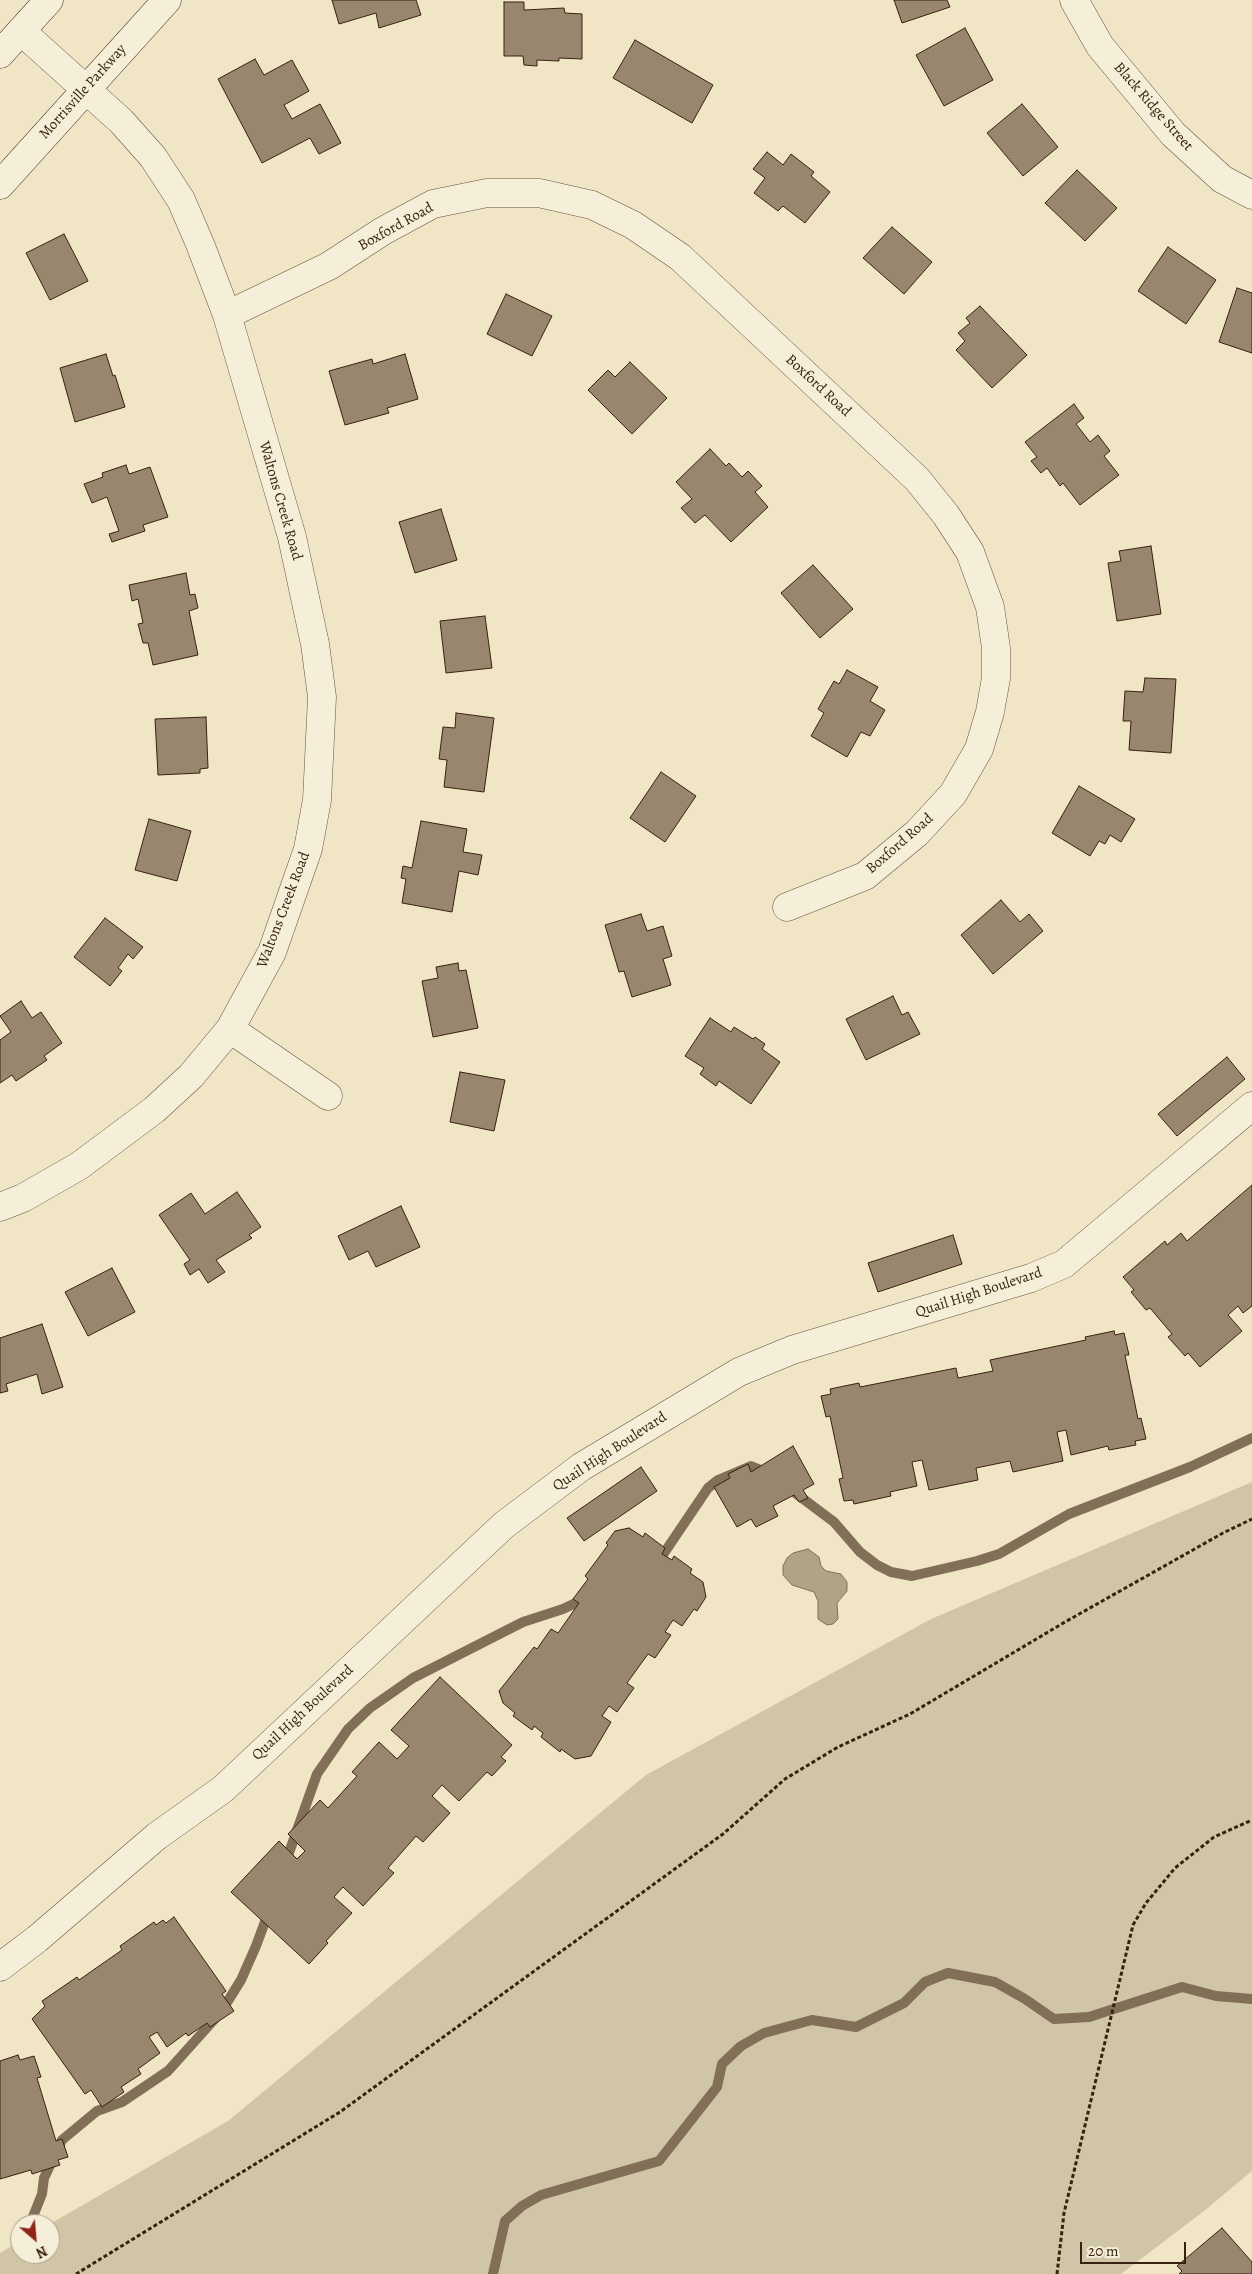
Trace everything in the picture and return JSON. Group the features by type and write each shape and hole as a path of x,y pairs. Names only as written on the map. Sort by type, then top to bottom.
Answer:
{"street":[{"path":"0,54 49,0"},
{"name":"Morrisville Parkway","path":"0,184 167,0"},
{"name":"Black Ridge Street","path":"1074,0 1100,46 1173,134 1222,179 1252,195"},
{"name":"Waltons Creek Road","path":"0,1207 23,1198 79,1166 154,1110 191,1076 230,1029 272,952 308,849 317,800 322,697 315,644 294,546 227,315 200,244 176,193 153,157 121,121 20,31"},
{"name":"Boxford Road","path":"227,315 330,266 383,231 433,204 487,193 539,193 592,205 634,225 680,257 917,479 946,515 970,552 990,607 996,648 996,678 990,712 979,749 953,794 917,833 865,876 787,908"},
{"path":"230,1029 328,1096"},
{"name":"Quail High Boulevard","path":"0,1967 37,1939 157,1836 223,1789 504,1524 581,1467 739,1372 783,1353 1031,1278 1064,1264 1252,1106"}],"path":[{"path":"76,2274 340,2112 723,1834 785,1779 838,1747 910,1714 1065,1622 1223,1533 1252,1519"},
{"path":"1057,2274 1064,2213 1133,1925 1146,1903 1175,1868 1214,1837 1252,1820"}],"shaded area":[{"path":"1252,1482 1252,2171 1204,2211 1121,2274 0,2274 0,2253 10,2247 10,2264 60,2264 60,2218 228,2121 646,1775 931,1619"},
{"path":"808,1549 819,1557 821,1566 826,1571 841,1574 847,1582 847,1591 837,1603 838,1619 833,1624 827,1625 818,1619 818,1601 814,1592 792,1585 783,1575 783,1566 787,1558 793,1553"}],"building":[{"path":"332,0 416,0 421,15 379,28 376,13 339,24"},
{"path":"894,0 947,0 950,7 902,23"},
{"path":"504,2 524,2 524,10 564,8 565,13 582,14 582,59 559,58 559,61 537,60 537,66 524,65 523,56 504,56"},
{"path":"965,28 993,80 944,106 916,55"},
{"path":"635,40 713,85 692,123 613,78"},
{"path":"255,59 264,75 292,60 309,91 284,105 292,119 320,104 341,143 319,154 310,138 262,163 218,79"},
{"path":"1022,104 1058,147 1023,176 987,133"},
{"path":"767,152 783,165 791,154 814,172 811,176 830,192 805,223 783,206 778,211 754,193 765,178 753,169"},
{"path":"1077,170 1117,208 1085,241 1045,203"},
{"path":"892,227 932,262 904,294 863,258"},
{"path":"64,234 88,281 50,300 26,253"},
{"path":"1168,247 1216,280 1186,324 1138,291"},
{"path":"1237,288 1252,293 1252,353 1219,342"},
{"path":"506,294 552,316 532,356 487,334"},
{"path":"980,306 1027,355 992,388 956,350 965,341 958,333 970,323 966,318"},
{"path":"106,354 125,407 75,422 60,368"},
{"path":"405,354 418,399 387,408 389,413 345,425 329,371 372,359 373,364"},
{"path":"630,362 667,398 632,434 588,390 608,370 615,377"},
{"path":"1074,404 1084,418 1076,424 1090,442 1098,435 1110,451 1104,456 1119,475 1080,505 1063,483 1060,486 1047,468 1041,473 1031,461 1037,457 1025,442"},
{"path":"710,449 726,466 729,463 742,477 748,471 762,486 755,492 768,507 731,542 705,515 695,523 681,508 692,499 676,482"},
{"path":"126,465 129,474 150,467 168,517 143,525 145,531 112,542 109,534 119,531 107,497 92,503 84,484 103,477 102,473"},
{"path":"441,509 457,560 415,573 399,522"},
{"path":"1151,546 1161,614 1117,621 1108,563 1121,561 1119,551"},
{"path":"813,565 853,609 820,638 781,593"},
{"path":"186,573 190,595 195,594 198,608 189,611 198,655 153,665 148,643 143,643 138,624 143,623 138,599 132,601 129,585"},
{"path":"485,616 492,668 446,673 440,621"},
{"path":"847,670 878,687 870,701 885,710 870,736 861,732 847,757 811,736 824,713 818,709 834,681 839,684"},
{"path":"1145,678 1176,679 1171,753 1129,750 1131,721 1123,721 1125,691 1143,692"},
{"path":"456,713 494,718 484,792 444,787 447,760 439,759 443,727 455,728"},
{"path":"206,717 208,768 200,769 200,773 158,775 155,719"},
{"path":"661,772 696,796 665,842 630,818"},
{"path":"1079,786 1135,819 1121,842 1110,835 1105,844 1099,841 1090,856 1052,833"},
{"path":"149,819 191,831 177,881 135,870"},
{"path":"421,821 467,829 463,852 482,855 478,875 459,871 452,912 402,903 406,879 401,878 403,866 412,868"},
{"path":"1001,900 1020,922 1029,914 1043,931 993,974 961,935"},
{"path":"641,914 647,931 663,926 672,956 663,959 671,985 632,997 624,971 619,972 605,925"},
{"path":"105,918 143,947 133,959 128,954 118,968 122,971 110,986 74,957"},
{"path":"458,963 459,971 466,970 478,1028 433,1037 422,981 438,978 436,967"},
{"path":"893,996 902,1015 908,1012 920,1034 866,1060 846,1019"},
{"path":"21,1001 32,1018 41,1012 62,1043 44,1056 47,1060 16,1081 12,1075 0,1083 0,1040 11,1032 0,1016"},
{"path":"710,1018 731,1032 734,1027 753,1039 755,1037 765,1044 762,1049 780,1062 751,1104 719,1081 716,1086 700,1074 704,1068 685,1056"},
{"path":"1227,1057 1245,1079 1177,1136 1158,1114"},
{"path":"460,1072 505,1080 494,1131 450,1122"},
{"path":"1252,1185 1252,1306 1243,1313 1238,1306 1228,1315 1242,1331 1200,1367 1188,1353 1185,1356 1168,1337 1172,1334 1150,1308 1146,1310 1131,1292 1134,1290 1123,1277 1165,1241 1167,1245 1181,1233 1187,1241"},
{"path":"237,1192 261,1227 249,1235 252,1238 216,1260 225,1272 208,1283 199,1269 190,1275 184,1264 190,1260 159,1215 191,1193 205,1214"},
{"path":"401,1206 420,1247 376,1267 368,1251 349,1260 338,1236"},
{"path":"953,1235 962,1264 878,1292 868,1263"},
{"path":"112,1268 135,1312 88,1336 65,1292"},
{"path":"42,1324 63,1387 42,1394 37,1374 6,1384 8,1391 0,1393 0,1338"},
{"path":"1114,1331 1115,1335 1124,1333 1129,1355 1125,1355 1138,1419 1141,1418 1146,1439 1135,1441 1136,1445 1109,1450 1108,1446 1071,1455 1066,1430 1057,1432 1063,1461 1013,1472 1010,1461 976,1468 978,1480 929,1490 922,1460 912,1462 917,1486 890,1492 891,1496 854,1504 853,1500 844,1501 839,1479 843,1478 830,1416 826,1417 821,1396 831,1394 830,1389 859,1383 860,1387 956,1368 958,1378 993,1371 990,1360 1086,1340 1085,1337"},
{"path":"793,1446 814,1484 803,1490 808,1498 799,1502 794,1495 773,1506 778,1516 756,1527 751,1519 737,1527 714,1487 730,1478 728,1474 748,1464 751,1472"},
{"path":"641,1467 657,1491 584,1541 567,1518"},
{"path":"629,1528 643,1537 645,1533 665,1548 662,1554 672,1560 674,1556 692,1569 690,1573 703,1582 706,1597 697,1611 694,1609 682,1626 673,1620 665,1632 671,1635 655,1658 648,1654 627,1683 634,1688 617,1712 609,1706 602,1716 611,1722 591,1756 575,1759 561,1749 560,1752 541,1737 543,1733 534,1726 532,1730 513,1716 515,1713 503,1703 499,1691 534,1647 537,1649 551,1629 558,1633 579,1603 573,1599 588,1579 585,1576 608,1545 606,1543 615,1531"},
{"path":"440,1677 512,1745 501,1757 506,1761 492,1776 487,1772 459,1801 442,1785 432,1796 450,1813 423,1842 416,1836 388,1868 394,1873 363,1906 343,1887 334,1897 352,1913 326,1941 328,1943 309,1964 231,1892 279,1841 297,1859 305,1851 288,1834 320,1800 328,1808 357,1776 352,1772 379,1742 397,1759 409,1746 391,1730"},
{"path":"174,1917 226,1991 222,1994 234,2011 210,2027 207,2023 188,2036 186,2033 167,2047 157,2032 149,2037 160,2053 138,2069 141,2074 121,2087 124,2092 102,2107 91,2090 85,2094 32,2019 45,2006 42,2001 77,1977 79,1980 122,1950 120,1946 154,1922 156,1925 163,1920 166,1923"},
{"path":"18,2055 20,2060 34,2056 41,2077 37,2078 56,2141 62,2139 68,2157 58,2160 60,2165 32,2174 31,2170 0,2179 0,2061"},
{"path":"1222,2228 1252,2262 1252,2274 1179,2274 1182,2271 1177,2266"}],"waterway":[{"path":"794,1492 834,1522 860,1552 877,1565 891,1572 912,1576 999,1554 1069,1514 1190,1467 1252,1438"},
{"path":"656,1565 708,1488 718,1480 751,1466 768,1473"},
{"path":"285,1864 317,1774 348,1729 370,1708 413,1678 523,1622 563,1609 590,1596"},
{"path":"34,2214 42,2194 44,2178 62,2140 97,2111 122,2102 168,2071 221,2012 241,1980 269,1911"},
{"path":"493,2274 505,2221 522,2206 541,2195 659,2161 717,2087 722,2064 741,2046 764,2033 812,2020 856,2027 904,2003 925,1982 948,1973 995,1982 1025,1999 1054,2019 1089,2017 1182,1987 1216,1996 1252,1999"}]}
